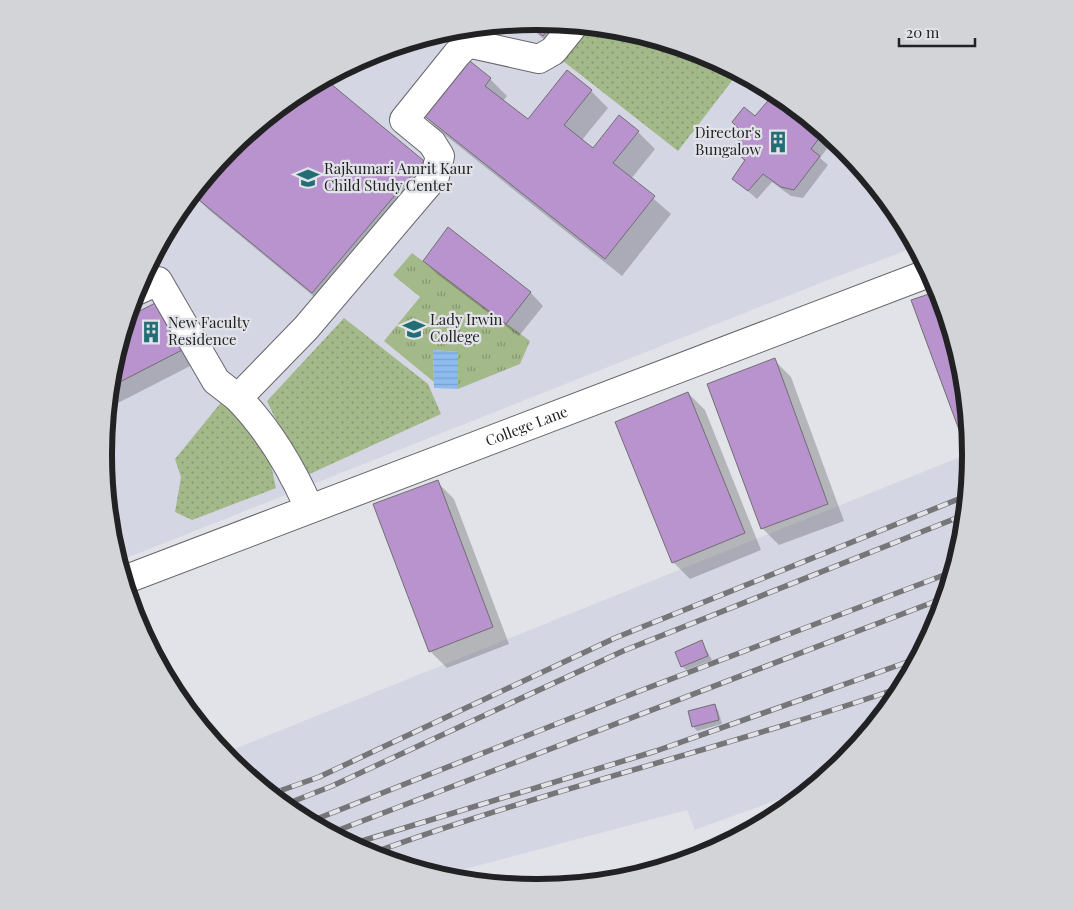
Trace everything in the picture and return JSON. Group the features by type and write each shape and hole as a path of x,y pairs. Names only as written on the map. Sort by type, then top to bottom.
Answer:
{"street":[{"path":"238,398 306,328 435,176 440,156 432,143 404,120 457,54 465,46 472,44 539,59 553,52 569,31"},
{"name":"College Lane","path":"131,577 922,276"},
{"path":"148,285 158,280 216,381 238,398 278,450 296,480 309,508"}],"shaded area":[{"name":"Lady Irwin College","path":"537,30 592,34 647,44 699,62 725,74 773,102 817,135 837,154 874,196 909,249 126,558 116,510 113,482 113,427 116,399 127,345 135,318 156,267 169,242 200,196 237,154 257,135 301,102 325,87 375,62 427,44 454,38 509,31"},
{"path":"962,456 958,510 947,564 939,591 918,642 905,667 874,713 837,755 817,774 788,796 695,830 687,810 458,872 427,865 375,847 349,835 301,807 279,791 257,774 232,750"}],"green space":[{"path":"586,33 647,44 699,62 734,79 678,151 563,61"},
{"path":"412,253 530,341 520,364 458,389 458,352 433,350 434,382 384,341 420,297 393,275"},
{"path":"344,318 428,384 441,414 303,477 267,401"},
{"path":"223,400 269,456 276,488 192,520 175,512 181,477 175,459"}],"water":[{"path":"433,350 458,352 458,389 434,388"}],"building":[{"path":"536,30 548,30 543,36"},
{"path":"466,58 491,78 485,86 528,119 567,70 592,90 564,125 593,148 619,115 639,131 613,163 655,196 605,259 422,114"},
{"name":"Rajkumari Amrit Kaur Child Study Center","path":"331,84 424,161 312,293 198,199 237,154 257,135 301,102"},
{"name":"Director's Bungalow","path":"769,100 820,137 811,149 820,156 794,190 781,187 763,174 748,191 732,179 745,160 732,150 744,134 732,122 744,107 755,116"},
{"path":"448,227 531,292 506,324 423,261"},
{"path":"930,294 939,318 953,372 961,436 911,300"},
{"name":"New Faculty Residence","path":"161,300 186,348 119,382 127,345 137,312"},
{"path":"775,358 828,504 761,529 707,384"},
{"path":"688,392 745,533 672,563 615,422"},
{"path":"438,480 493,627 429,652 373,504"},
{"path":"702,640 708,656 681,667 675,652"},
{"path":"715,704 719,720 692,727 688,711"}],"railway":[{"path":"279,791 319,777 615,638 959,499"},
{"path":"293,801 332,786 623,651 957,518"},
{"path":"319,818 637,692 944,575"},
{"path":"339,830 935,601"},
{"path":"362,841 656,751 908,662"},
{"path":"383,850 502,809 769,730 889,691"}],"place":[{"name":"Director's Bungalow","path":"778,142"},
{"name":"Rajkumari Amrit Kaur Child Study Center","path":"308,178"},
{"name":"Lady Irwin College","path":"414,329"},
{"name":"New Faculty Residence","path":"151,332"}]}
